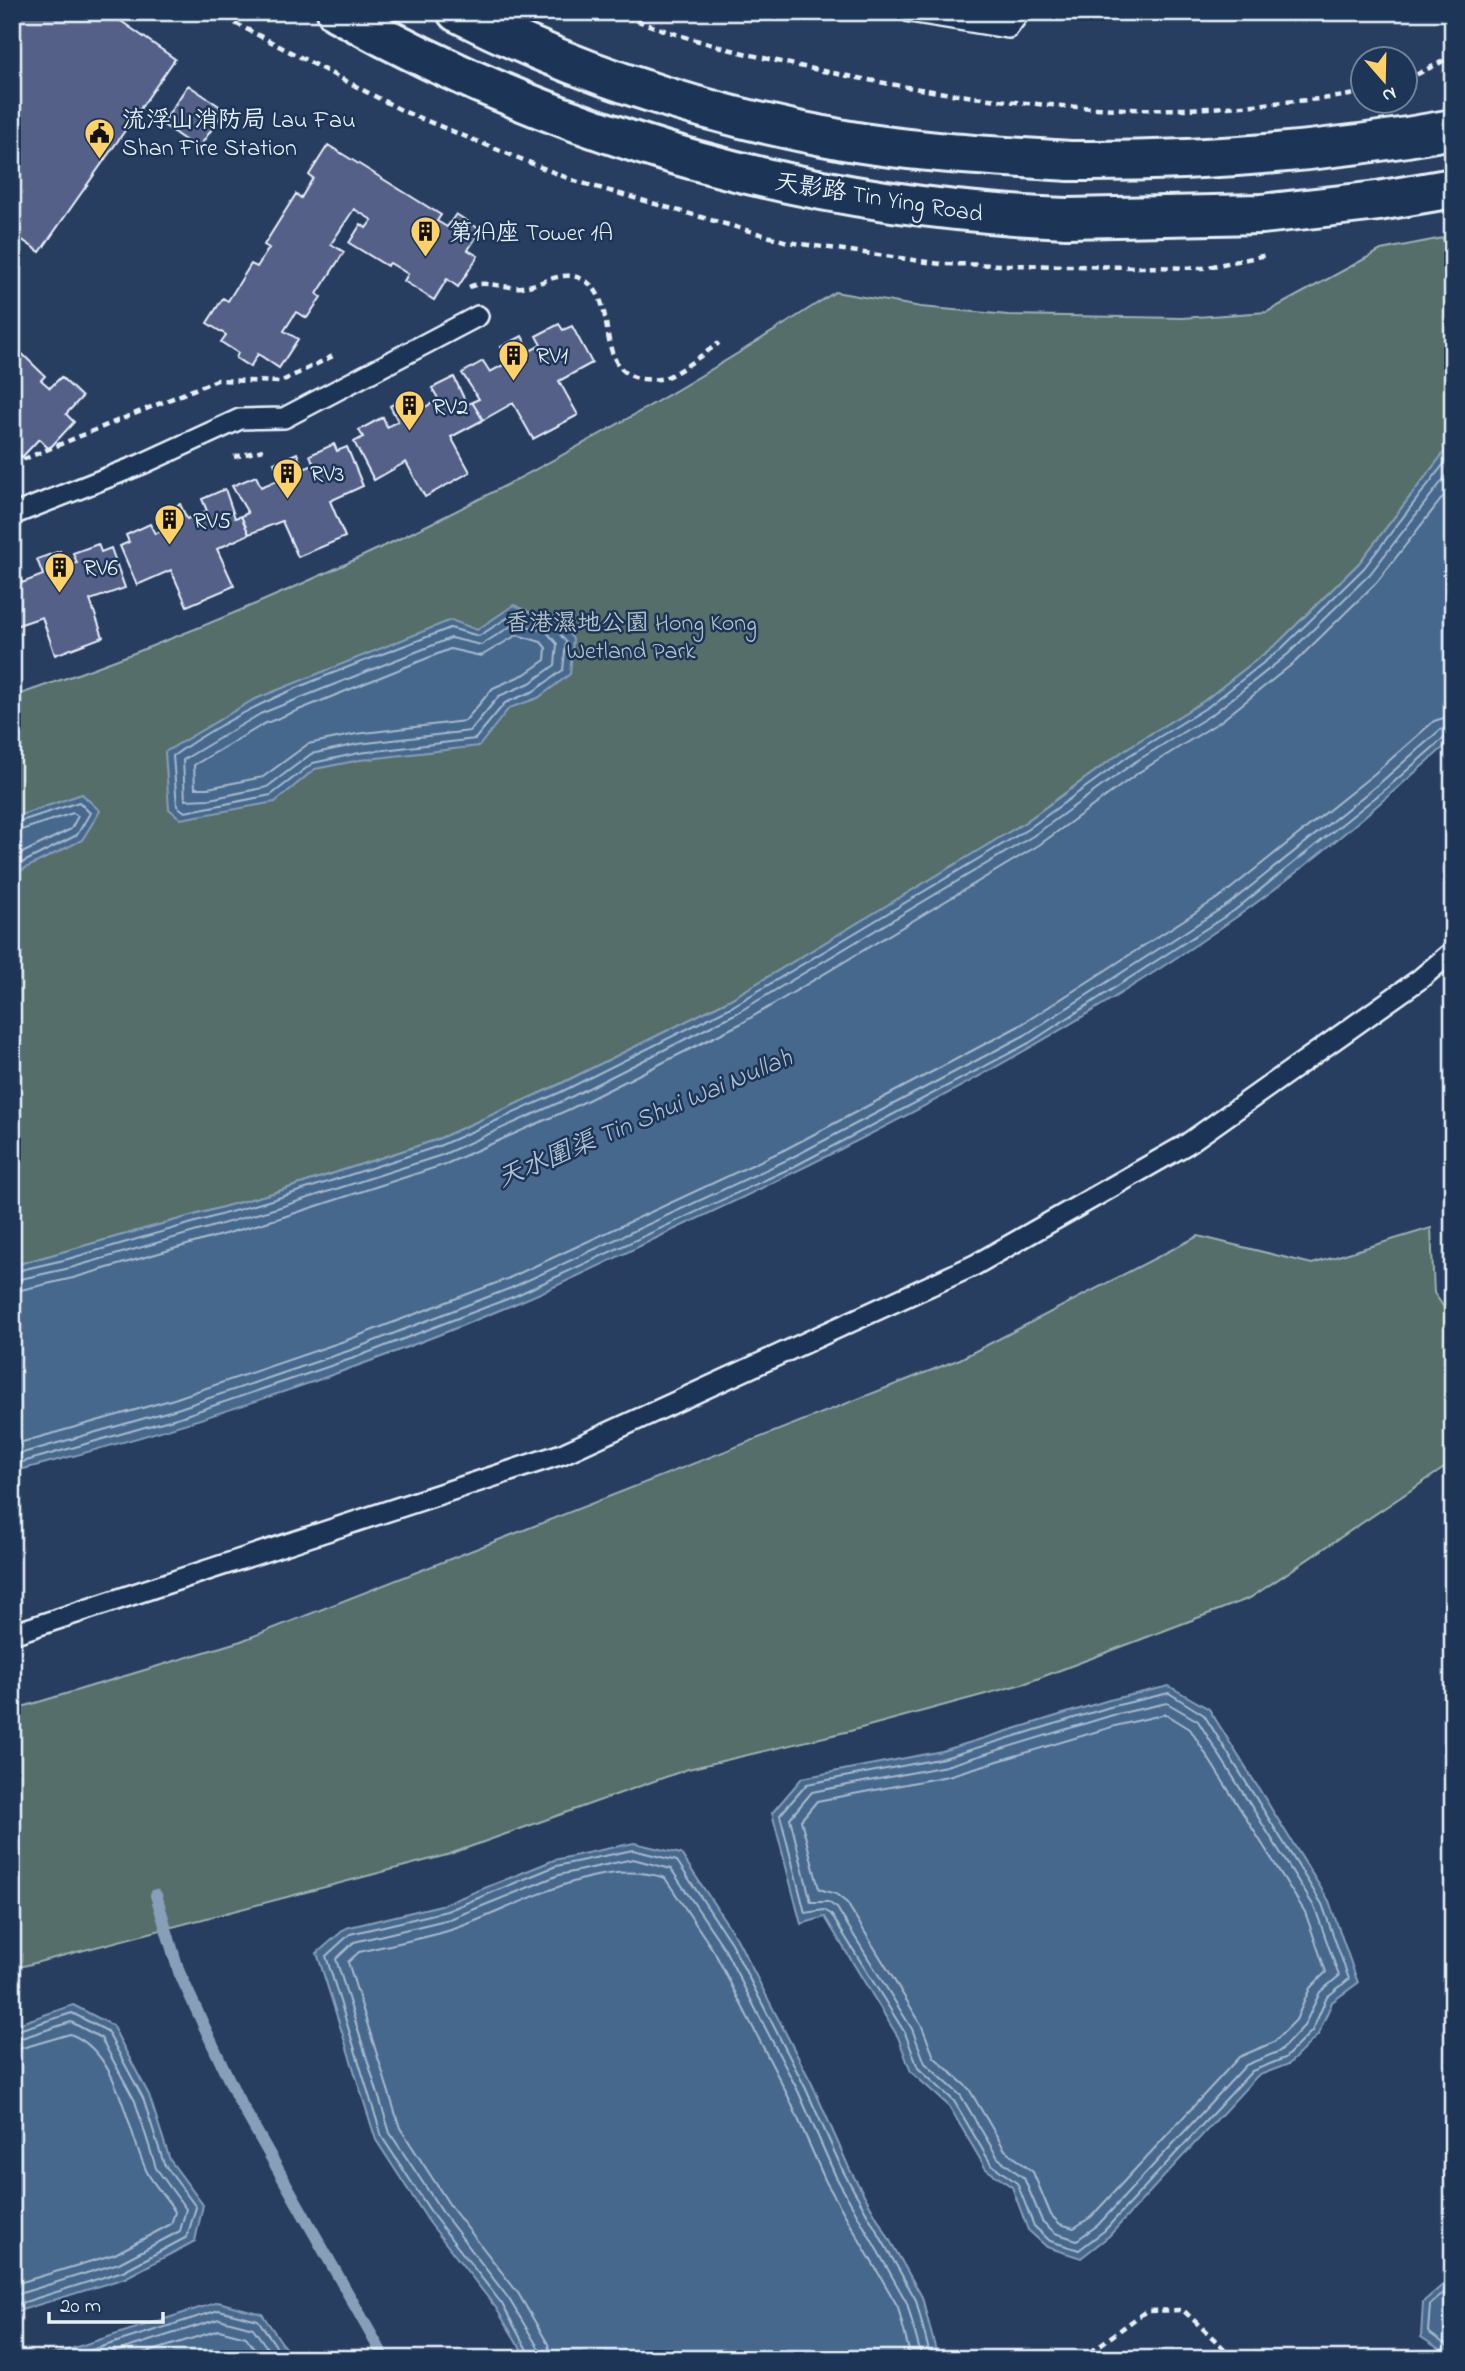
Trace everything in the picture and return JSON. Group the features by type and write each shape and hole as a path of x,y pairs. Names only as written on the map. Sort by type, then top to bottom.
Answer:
{"main road":[{"name":"天影路 Tin Ying Road","path":"337,12 461,75 549,114 731,171 824,193 984,215 1068,218 1262,214 1378,201 1453,188"},
{"name":"天影路 Tin Ying Road","path":"457,12 578,67 654,93 760,122 857,142 944,152 1070,161 1159,162 1259,157 1368,145 1453,129"}],"lane":[{"path":"910,12 1008,28 1020,12"},
{"path":"12,514 142,464 240,419 284,418 478,316"},
{"path":"12,1634 562,1454 975,1265 1187,1144 1420,979 1453,951"}],"path":[{"path":"614,12 698,40 778,62 928,92 1000,102 1072,108 1195,108 1233,107 1350,94"},
{"path":"1420,72 1453,56"},
{"path":"1081,2359 1146,2311 1183,2310 1235,2359"}],"green space":[{"name":"香港濕地公園 Hong Kong Wetland Park","path":"1453,236 1453,441 1359,563 1278,643 1204,701 1126,749 1024,823 820,947 729,1000 558,1085 436,1140 273,1193 12,1266 12,697 122,658 229,615 334,570 436,521 637,413 835,292 921,307 1008,315 1182,318 1267,312 1381,250"},
{"path":"1431,1228 1434,1293 1453,1320 1453,1462 1250,1598 1026,1683 850,1731 688,1769 447,1855 12,1969 12,1710 241,1641 960,1359 1198,1236 1312,1264"}],"water":[{"name":"天水圍渠 Tin Shui Wai Nullah","path":"1453,441 1453,739 1266,896 1103,1005 963,1085 819,1160 556,1286 456,1328 268,1397 140,1437 12,1472 12,1266 273,1193 436,1140 558,1085 729,1000 1024,823 1126,749 1204,701 1278,643 1359,563"},
{"path":"514,605 531,613 556,618 573,639 570,674 538,698 509,708 479,746 360,760 315,769 275,802 181,819 169,809 165,752 253,700 451,620 477,630"},
{"path":"82,794 100,811 82,840 12,875 12,818"},
{"path":"1169,1686 1209,1709 1329,1901 1358,1983 1332,2002 1318,2035 1289,2064 1257,2076 1109,2236 1081,2258 1047,2247 1028,2230 1012,2187 986,2169 949,2106 911,2072 898,2037 825,1917 801,1924 772,1813 802,1778 942,1751 1109,1700"},
{"path":"634,1843 681,1854 737,1939 812,2084 850,2170 922,2297 938,2359 527,2359 496,2308 429,2222 376,2140 317,1953 346,1928 445,1904 554,1860"},
{"path":"73,2005 112,2025 149,2095 170,2160 203,2205 195,2241 125,2278 12,2313 12,2026"},
{"path":"1453,2276 1453,2358 1421,2337 1423,2302"},
{"path":"218,2302 262,2314 293,2359 39,2359"}],"building":[{"path":"24,12 108,12 175,59 40,252 12,233 12,29"},
{"path":"188,85 225,110 198,149 162,124"},
{"name":"第1A座 Tower 1A","path":"328,145 441,215 437,221 447,227 456,214 481,230 468,250 478,256 458,287 447,279 434,300 404,281 408,274 390,263 387,266 349,243 361,224 366,228 372,220 354,209 331,244 344,252 317,294 321,297 307,318 296,312 284,331 298,339 279,368 258,354 250,367 236,358 238,353 221,342 226,335 207,323 223,298 228,301 251,264 257,267 269,248 264,245 296,194 301,198 313,178 309,175"},
{"name":"RV1","path":"559,324 563,330 572,326 592,363 559,381 578,415 533,439 513,403 483,420 472,402 479,399 462,373 483,361 490,372 509,362 501,347 522,336 530,351 541,345 536,336"},
{"path":"12,344 45,376 41,380 50,388 61,377 82,397 66,414 74,422 49,449 39,439 22,457 12,448"},
{"name":"RV2","path":"454,377 467,405 472,402 483,420 451,437 470,472 425,497 406,462 374,480 354,442 363,437 359,430 383,417 387,427 398,421 390,406 411,395 419,410 439,400 432,388"},
{"name":"RV3","path":"334,444 337,451 347,447 363,486 330,501 345,537 298,557 282,521 249,534 241,516 248,513 232,486 256,476 261,487 281,479 274,463 297,453 303,469 314,465 310,455"},
{"name":"RV5","path":"225,489 235,518 241,516 249,534 217,549 234,586 187,606 171,570 137,585 120,546 129,542 126,535 150,524 155,534 165,529 159,514 180,504 187,519 207,511 202,499"},
{"name":"RV6","path":"98,544 101,552 111,548 125,588 90,600 103,637 55,655 42,617 12,627 12,572 18,570 22,583 43,575 37,559 60,551 66,567 77,563 73,553"}],"waterway":[{"path":"156,1895 179,1972 236,2095 385,2359"}],"place":[{"name":"流浮山消防局 Lau Fau Shan Fire Station","path":"99,160"},
{"name":"第1A座 Tower 1A","path":"426,259"},
{"name":"RV1","path":"513,382"},
{"name":"RV2","path":"409,433"},
{"name":"RV3","path":"287,500"},
{"name":"RV5","path":"170,547"},
{"name":"RV6","path":"60,594"}]}
